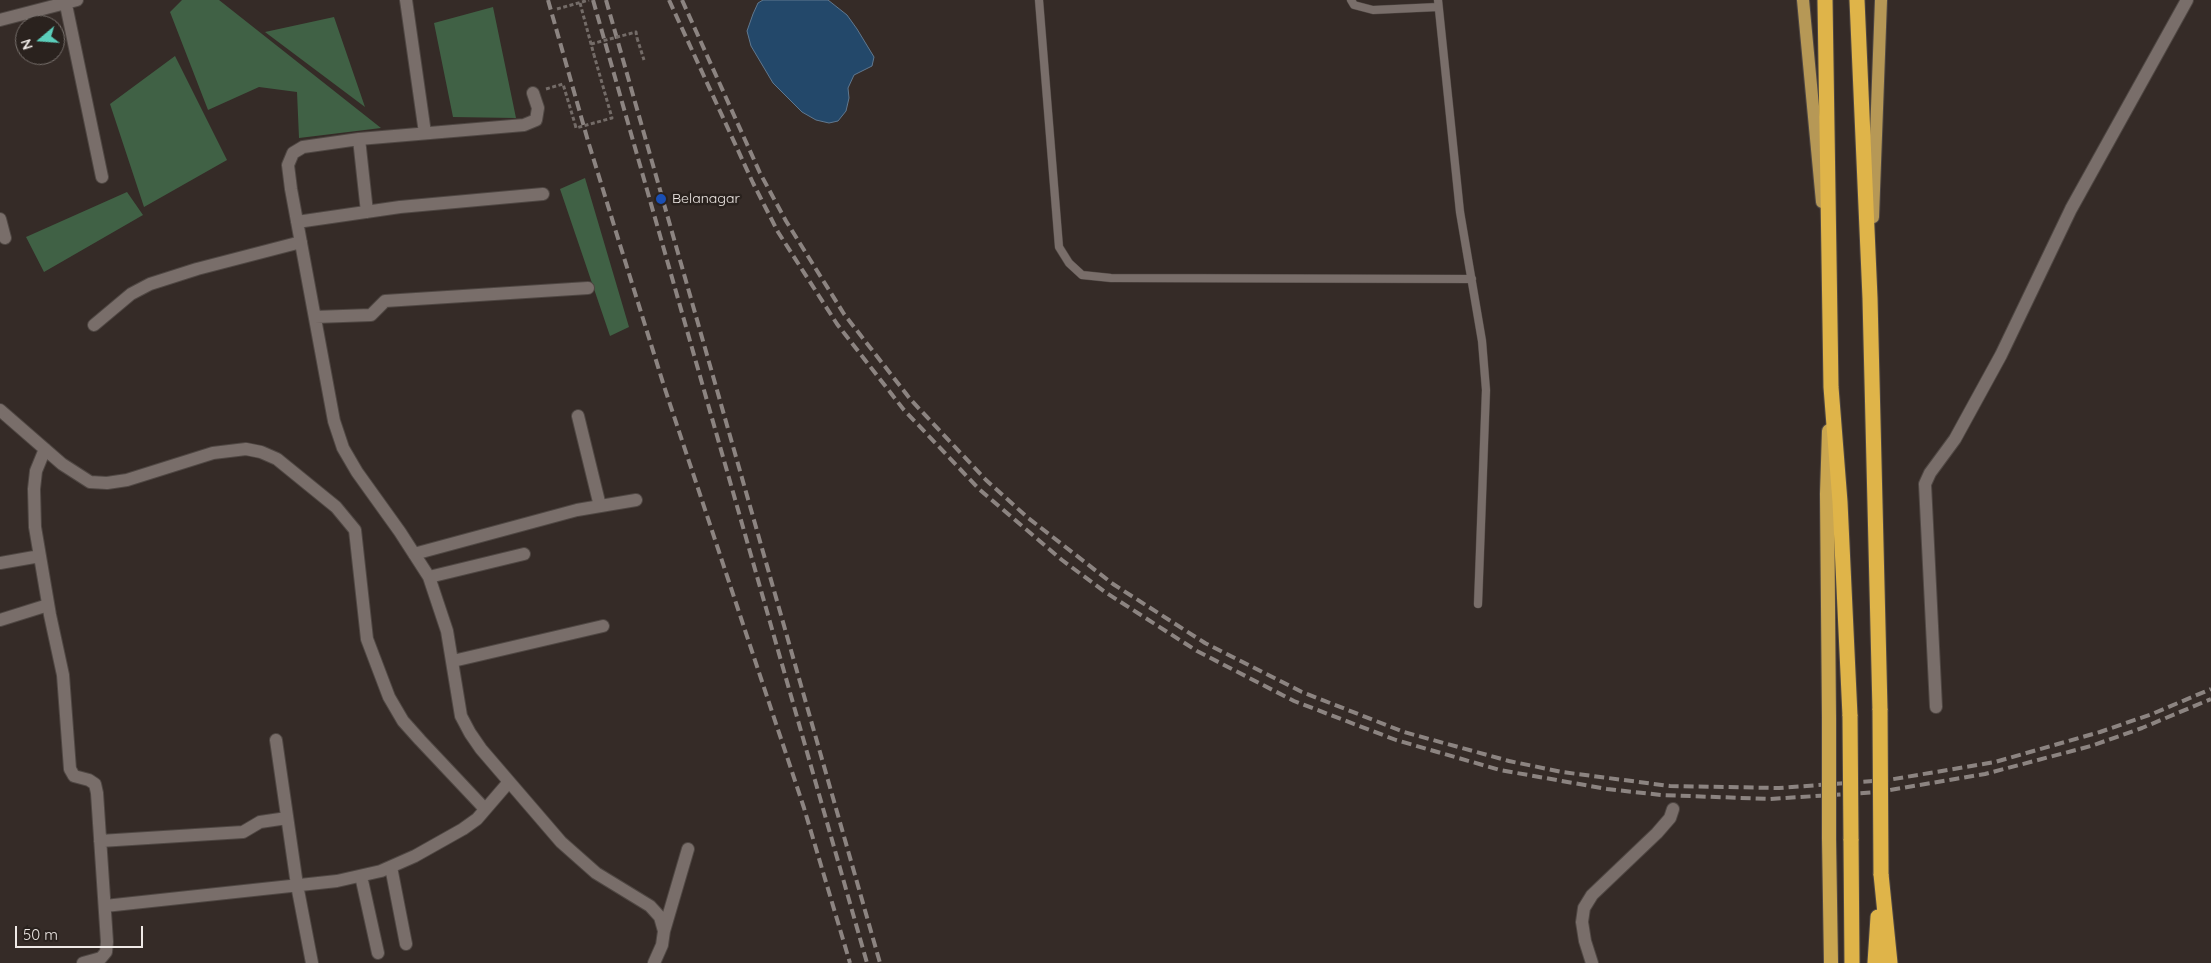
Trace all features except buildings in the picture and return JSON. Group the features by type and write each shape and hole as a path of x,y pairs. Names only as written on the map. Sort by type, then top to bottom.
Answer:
{"highway":[{"path":"1825,0 1831,387 1827,494 1831,963"},
{"path":"1856,0 1870,298 1880,710 1881,874 1875,963"},
{"path":"1831,387 1840,502 1850,716 1852,963"},
{"path":"1881,874 1890,963"}],"main road":[{"path":"1803,0 1830,300"},
{"path":"1870,298 1881,0"}],"street":[{"path":"406,0 425,133"},
{"path":"1936,707 1925,484 1930,473 1955,439 1997,363 2071,209 2187,0"},
{"path":"0,20 69,1 102,177"},
{"path":"533,93 538,108 536,120 524,125 425,133 303,147 293,153 288,165 334,421 343,448 357,472 429,577 448,632 461,716 503,789 596,873 650,906 660,917 664,932"},
{"path":"359,140 367,212"},
{"path":"297,222 367,212 543,194"},
{"path":"0,218 4,238"},
{"path":"94,325 131,294 150,284 197,268 301,242"},
{"path":"315,317 371,315 379,305 394,300 588,288"},
{"path":"0,410 45,449 79,476 90,482 107,483 126,480 213,453 246,449 261,452 277,459 336,507 355,530 367,639 389,697 408,728 485,809"},
{"path":"578,416 600,506"},
{"path":"45,449 36,471 34,490 35,527 49,610 61,659 70,769 74,776 89,780 94,784 97,793 107,942 106,952 102,960 83,963"},
{"path":"414,554 548,517 636,500"},
{"path":"429,577 524,554"},
{"path":"0,563 40,556"},
{"path":"0,620 49,610"},
{"path":"453,662 604,626"},
{"path":"276,740 297,886 312,963"},
{"path":"104,906 297,886 360,876 391,867 463,829 503,789"},
{"path":"1592,963 1585,942 1582,922 1584,908 1592,895 1657,833 1670,818 1673,809"},
{"path":"100,841 243,832 260,822 287,818"},
{"path":"654,963 662,944 688,849"},
{"path":"391,867 406,944"},
{"path":"360,876 378,953"}],"lane":[{"path":"1040,0 1059,247 1069,263 1082,275 1111,278 1472,279"},
{"path":"1351,0 1354,5 1373,10 1438,4 1460,212 1482,341 1486,390 1478,604"}],"path":[{"path":"557,9 589,0"},
{"path":"533,93 564,84 576,128 612,118 580,3"},
{"path":"591,44 636,32 644,60"}],"green space":[{"path":"182,0 219,0 381,128 299,138 297,92 259,87 208,110 170,12"},
{"path":"493,7 516,118 453,117 434,23"},
{"path":"334,17 365,107 265,32"},
{"path":"175,56 227,160 144,207 110,104"},
{"path":"585,178 629,327 610,336 560,189"},
{"path":"127,192 143,215 44,272 26,237"}],"water":[{"path":"763,0 828,0 847,15 857,29 874,57 872,66 854,75 848,88 849,98 846,111 838,121 829,123 816,120 802,112 773,83 751,46 747,31 758,3"}],"railway":[{"path":"548,0 588,141 664,386 804,808 850,963"},
{"path":"593,0 867,963"},
{"path":"606,0 880,963"},
{"path":"669,0 753,183 778,232 837,324 904,410 979,489 1062,560 1105,592 1197,651 1294,701 1396,740 1500,770 1607,789 1661,795 1770,799 1878,792 1985,774 2091,746 2142,728 2211,699"},
{"path":"682,0 760,173 786,221 844,314 911,400 986,480 1027,517 1113,584 1205,643 1302,692 1404,732 1509,761 1562,772 1670,786 1779,788 1888,780 1995,762 2100,732 2152,714 2211,689"}],"place":[{"name":"Belanagar","path":"661,199"}]}
